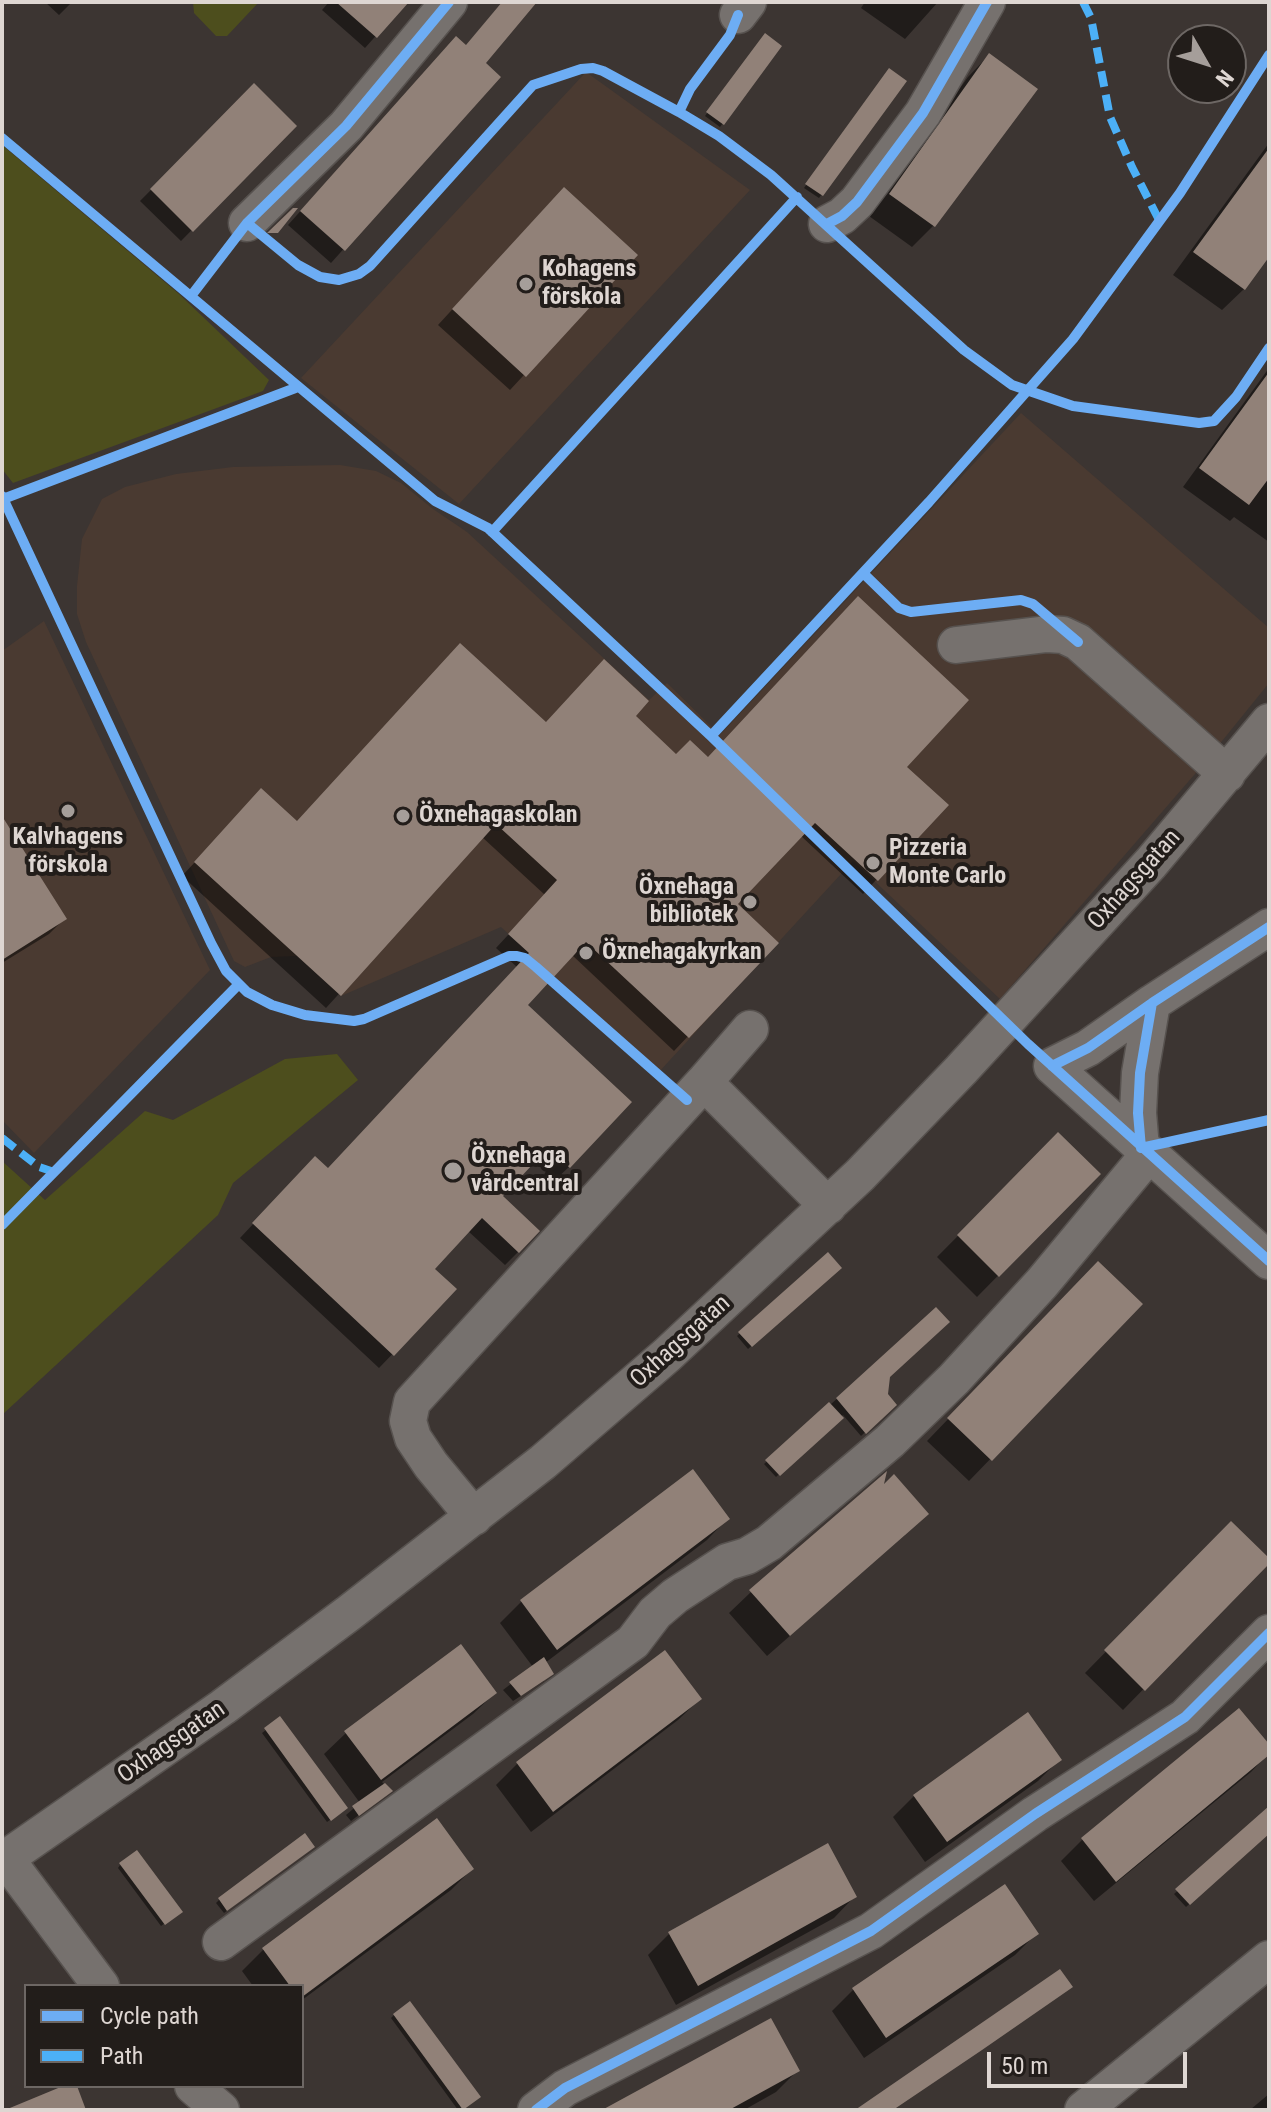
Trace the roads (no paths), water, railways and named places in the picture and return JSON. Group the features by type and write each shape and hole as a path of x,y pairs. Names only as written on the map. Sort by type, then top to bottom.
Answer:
{"street":[{"path":"247,223 346,126 449,2"},
{"path":"827,224 842,216 857,202 923,113 987,2"},
{"path":"956,645 1047,634 1063,635 1078,642 1227,774"},
{"name":"Oxhagsgatan","path":"4,1860 223,1707 474,1517 667,1355 828,1206 1026,1001 1151,863 1269,722"},
{"path":"1269,927 1088,1048 1052,1066 1269,1261"},
{"path":"221,1942 633,1642 655,1613 675,1596 727,1562 747,1556 769,1543 890,1441 954,1379 1042,1283 1145,1151 1138,1113 1140,1073 1152,1003"},
{"path":"474,1517 413,1438 408,1421 412,1402 750,1029"},
{"path":"704,1082 828,1206"},
{"path":"536,2110 565,2088 871,1931 1027,1819 1185,1717 1269,1633"},
{"path":"4,1860 99,1984"},
{"path":"1083,2110 1269,1959"},
{"path":"195,2088 221,2110"}],"place":[{"name":"Kohagens förskola","path":"526,284"},
{"name":"Kalvhagens förskola","path":"68,811"},
{"name":"Öxnehagaskolan","path":"403,816"},
{"name":"Pizzeria Monte Carlo","path":"873,863"},
{"name":"Öxnehaga bibliotek","path":"750,902"},
{"name":"Öxnehagakyrkan","path":"586,953"},
{"name":"Öxnehaga vårdcentral","path":"453,1171"}]}
